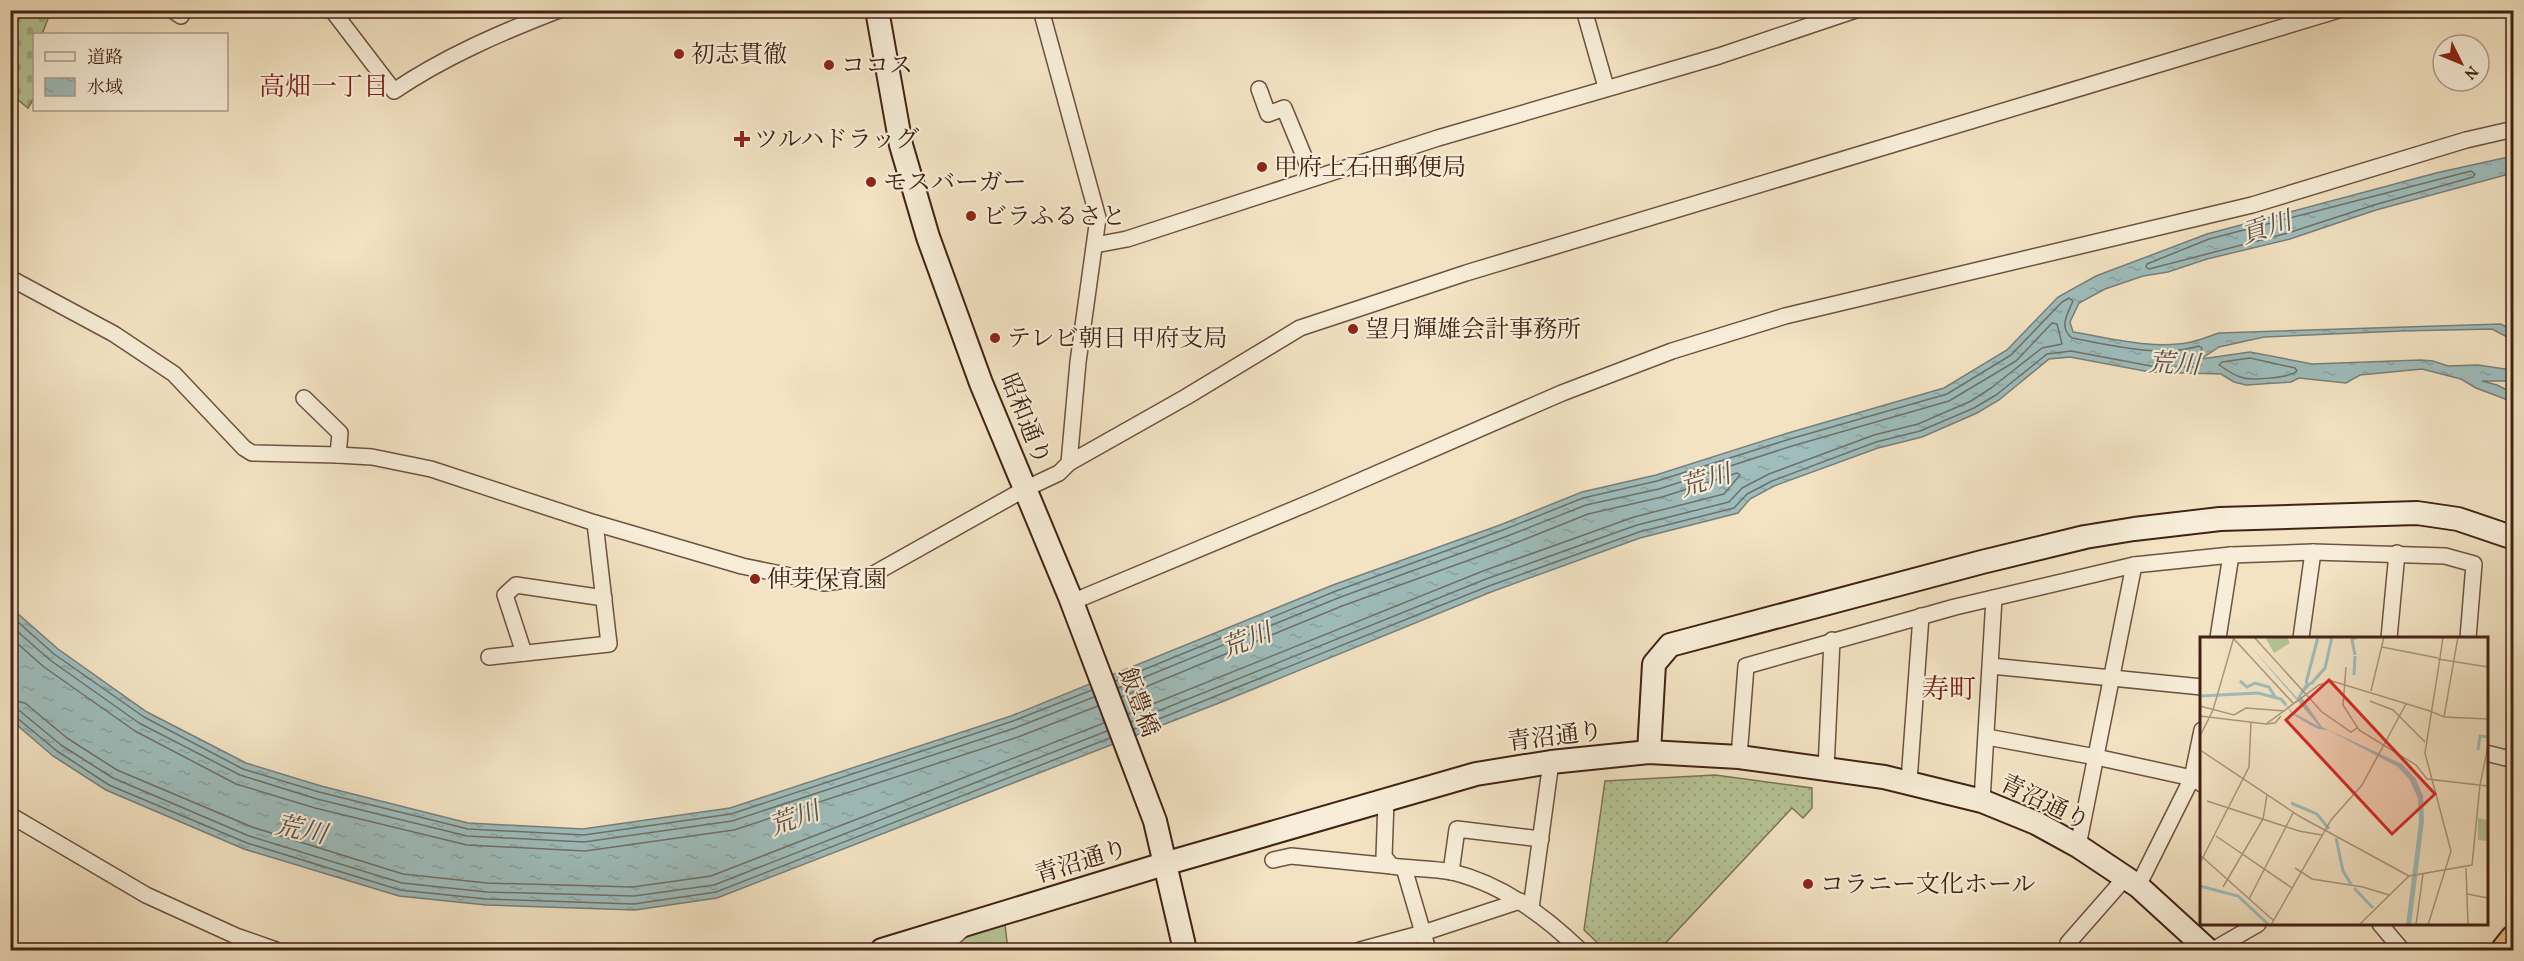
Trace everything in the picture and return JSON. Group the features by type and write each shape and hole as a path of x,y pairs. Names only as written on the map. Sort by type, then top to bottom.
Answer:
{"highway":[{"path":"2506,951 2514,940"}],"street":[{"path":"332,10 394,91 416,75 517,27 559,10"},
{"name":"昭和通り","path":"877,10 901,145 915,197 981,383 1072,602"},
{"path":"1041,10 1098,218 1078,362 1069,463"},
{"path":"1584,10 1606,87"},
{"path":"1095,245 1127,238 1606,87 1719,56 1856,10"},
{"path":"10,278 114,334 174,374 244,448 252,453 338,454 430,469 595,523 742,566 824,583 867,577 1025,489 1059,473 1069,463 1186,397 1300,328 1466,273 2339,10"},
{"path":"1259,89 1268,114 1284,108 1313,178"},
{"path":"1072,602 1316,500 1562,393 1672,351 1785,316 2252,206 2466,140 2514,129"},
{"path":"304,398 340,433 338,454"},
{"path":"1649,752 1654,664 1670,645 1982,562 2085,537 2220,519 2417,513 2458,519 2514,538"},
{"path":"489,657 609,644 595,523"},
{"path":"2301,637 2313,552"},
{"path":"1739,757 1746,666 1921,616 2134,566 2231,555 2313,552 2445,556 2475,564 2468,637"},
{"path":"2389,637 2397,553"},
{"path":"2218,637 2231,555"},
{"path":"2078,846 2134,566"},
{"path":"524,652 505,596 516,585 604,598"},
{"path":"1982,801 1994,598"},
{"name":"飯豊橋","path":"1072,602 1155,820 1164,864"},
{"path":"1908,781 1921,616"},
{"path":"1826,769 1832,640"},
{"path":"1991,666 2200,687"},
{"path":"1987,737 2096,757 2197,781"},
{"path":"2076,951 2068,943 2132,882 2197,781 2200,750"},
{"name":"青沼通り","path":"882,951 1164,864 1476,774 1551,762 1649,752 1739,757 1908,781 1982,801 2036,823 2078,846 2132,882 2208,951"},
{"path":"2488,753 2514,760"},
{"path":"1526,904 1541,839 1551,762"},
{"path":"1386,800 1384,857 1398,867 1428,951"},
{"path":"10,815 146,895 236,936 276,951"},
{"path":"1451,872 1457,829 1541,839"},
{"path":"1273,861 1291,856 1451,872 1526,904 1580,951"},
{"path":"1164,864 1185,951"},
{"path":"1360,951 1526,904"},
{"path":"940,951 969,923"},
{"path":"2213,951 2256,925"},
{"path":"2381,925 2402,951"}],"green space":[{"path":"10,11 51,11 42,33 33,33 33,100 28,108 11,94"},
{"path":"1715,775 1812,788 1812,808 1803,818 1792,808 1659,950 1605,950 1584,930 1605,781"},
{"path":"1005,925 1008,950 940,950 962,936"}],"water":[{"path":"2513,156 2513,173 2376,210 2290,239 2207,259 2168,272 2143,276 2105,289 2079,303 2070,322 2073,332 2162,345 2191,342 2219,333 2501,324 2513,331 2513,340 2492,329 2264,337 2219,347 2201,359 2250,352 2312,364 2421,360 2448,366 2478,365 2505,369 2513,367 2513,381 2482,381 2513,393 2513,402 2476,388 2461,379 2422,369 2360,375 2346,383 2299,378 2291,382 2246,385 2234,382 2221,374 2150,372 2070,357 2049,359 1999,400 1977,413 1922,437 1878,448 1774,486 1750,499 1738,513 1640,538 1491,592 1219,703 717,898 635,910 486,905 399,896 244,849 106,790 53,756 11,720 10,607 58,649 147,712 246,763 321,786 468,823 583,829 730,808 1011,716 1333,585 1500,525 1582,492 1656,475 1788,433 1944,388 2007,350 2058,297 2096,276 2207,234 2436,173"}],"place":[{"name":"初志貫徹","path":"679,54"},
{"name":"ココス","path":"829,65"},
{"name":"ツルハドラッグ","path":"742,139"},
{"name":"甲府上石田郵便局","path":"1262,167"},
{"name":"モスバーガー","path":"871,182"},
{"name":"ビラふるさと","path":"971,216"},
{"name":"望月輝雄会計事務所","path":"1353,329"},
{"name":"テレビ朝日 甲府支局","path":"995,338"},
{"name":"伸芽保育園","path":"755,579"},
{"name":"コラニー文化ホール","path":"1808,884"}],"district":[{"name":"高畑一丁目","path":"324,86"},
{"name":"寿町","path":"1949,689"}],"water label":[{"name":"貢川","path":"2266,227"},
{"name":"荒川","path":"2174,363"},
{"name":"荒川","path":"1705,480"},
{"name":"荒川","path":"1246,640"},
{"name":"荒川","path":"794,818"},
{"name":"荒川","path":"301,829"}]}
